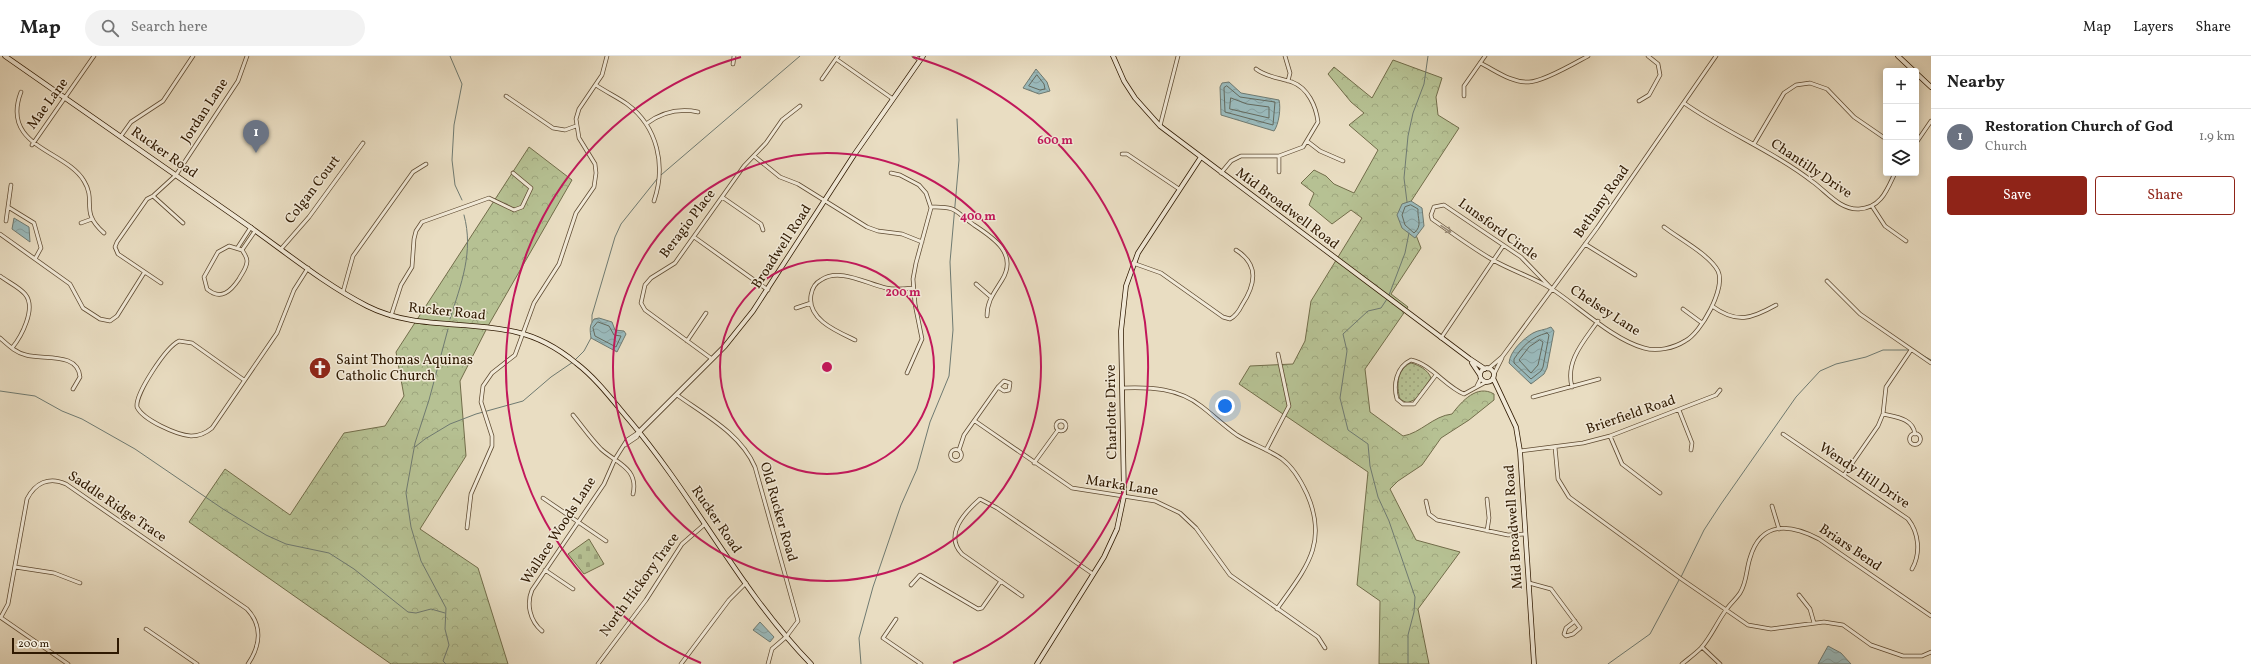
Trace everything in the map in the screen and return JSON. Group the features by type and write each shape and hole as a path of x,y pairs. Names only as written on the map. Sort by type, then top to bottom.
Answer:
{"street":[{"name":"Rucker Road","path":"5,56 308,268 368,307 391,316 418,322 500,329 523,334 557,350 582,368 657,453 746,583 786,637 811,664"},
{"name":"Mae Lane","path":"32,145 94,56"},
{"path":"121,136 131,122 163,101 193,56"},
{"name":"Jordan Lane","path":"144,273 118,254 115,247 146,200 153,196 176,175 238,81 247,56"},
{"path":"467,528 471,494 492,446 492,436 482,402 483,386 492,373 512,360 534,302 559,264 576,213 595,182 594,164 579,138 576,126 579,109 606,67 607,56"},
{"path":"733,64 734,56"},
{"path":"914,56 921,58"},
{"name":"Mid Broadwell Road","path":"1113,56 1124,81 1135,98 1160,126 1441,338 1470,359 1487,369 1493,376 1516,427 1520,451 1534,664"},
{"path":"1160,126 1178,56"},
{"path":"1285,56 1290,73 1288,81"},
{"path":"1464,96 1464,86 1485,56"},
{"path":"1480,63 1514,80 1530,82 1557,72 1588,56"},
{"path":"1639,101 1649,95 1660,75 1658,64 1648,56"},
{"name":"Bethany Road","path":"1493,376 1502,357 1585,244 1716,56"},
{"path":"1898,56 1911,68"},
{"path":"822,79 837,57 893,98"},
{"name":"Broadwell Road","path":"639,432 677,395 740,329 768,290 824,201 921,58"},
{"path":"1221,173 1231,161 1241,156 1279,156 1303,147 1318,122 1316,107 1308,95 1294,83 1261,73 1256,69"},
{"path":"1919,76 1931,87"},
{"path":"1754,144 1784,94 1796,85 1803,83 1819,84 1827,89 1854,117 1883,136"},
{"path":"596,84 629,105 646,124 656,144 660,159 660,180 654,201"},
{"path":"18,131 14,112 16,101 21,92"},
{"path":"506,96 553,128 565,130 576,126"},
{"name":"Chantilly Drive","path":"1684,103 1717,125 1754,144 1804,175 1843,205 1857,209 1872,206"},
{"name":"Beragio Place","path":"712,358 645,310 641,303 645,285 651,278 675,263 744,166 754,156 782,120 800,106"},
{"path":"646,124 657,116 670,112 683,110 698,112"},
{"path":"1918,140 1931,121"},
{"path":"20,135 32,145 74,171 84,180 87,187 92,219 104,233"},
{"path":"1307,141 1320,151 1343,160"},
{"name":"Colgan Court","path":"281,249 309,217 363,143"},
{"path":"1122,154 1127,154 1179,189"},
{"path":"754,156 780,177 798,184 872,229 902,234 922,242"},
{"path":"1279,156 1279,172"},
{"name":"Charlotte Drive","path":"1037,664 1111,543 1122,509 1124,496 1122,310 1126,286 1133,263 1150,233 1201,157"},
{"path":"343,292 352,256 413,172 426,164"},
{"path":"391,316 401,285 412,267 414,239 416,231 422,222 489,198 514,210 522,207 531,188 513,173"},
{"path":"891,173 900,175 919,185 926,193 931,207 915,268 914,288 922,339 907,373"},
{"path":"1894,176 1885,195 1872,206 1886,226 1906,240"},
{"path":"6,221 11,185"},
{"path":"153,196 183,223"},
{"path":"722,197 761,224 763,230"},
{"name":"Lunsford Circle","path":"1444,205 1503,246 1531,266 1552,289 1524,273 1493,260 1432,219 1431,215 1434,207 1444,205"},
{"path":"931,207 946,206 960,213 992,236 1003,248 1007,258 1006,269 1003,279 991,297 987,308 987,316"},
{"path":"8,207 34,223 40,248 35,259"},
{"path":"81,223 92,219"},
{"path":"238,247 251,227"},
{"name":"Chelsey Lane","path":"1552,289 1634,344 1656,350 1686,341 1702,323 1712,306 1720,286 1717,269 1708,259 1664,227"},
{"path":"242,250 255,230"},
{"path":"0,234 70,284 83,308 100,319 110,321 117,316 144,273 162,283"},
{"path":"694,237 768,290"},
{"path":"1585,244 1635,275"},
{"path":"229,246 238,247 242,250 246,257 247,265 231,290 220,295 211,292 204,285 205,272 218,252 229,246"},
{"path":"1441,338 1503,246"},
{"path":"1133,263 1161,273 1223,317 1230,319 1236,315 1249,294 1254,281 1252,268 1236,250"},
{"path":"244,380 192,343 179,341 170,347 139,394 137,407 144,418 190,436 199,435 214,425 277,333 294,290 308,268"},
{"path":"855,340 821,321 814,313 811,303 814,287 821,279 831,275 841,276 886,288 914,288"},
{"path":"0,276 24,293 29,303 24,332 12,348"},
{"path":"1827,281 1860,314 1931,363"},
{"path":"976,284 991,297"},
{"path":"796,308 811,303"},
{"path":"1712,306 1725,314 1740,318 1758,315 1776,305"},
{"path":"1683,309 1702,323"},
{"path":"687,341 706,313"},
{"path":"1572,387 1570,381 1572,360 1598,321"},
{"path":"0,338 12,348 27,356 63,359 73,364 78,369 80,377 73,389"},
{"path":"1844,475 1878,426 1883,414 1886,387 1911,350"},
{"path":"1266,450 1289,406 1278,354"},
{"name":"Bethany Road","path":"1487,369 1502,357"},
{"name":"Mid Broadwell Road","path":"1470,359 1481,376 1500,393"},
{"path":"1436,375 1414,404 1403,404 1397,400 1396,376 1408,362 1418,362 1464,394 1487,382 1493,376"},
{"path":"1477,386 1481,376 1487,369"},
{"path":"1533,398 1599,379"},
{"path":"958,450 964,435 998,387"},
{"path":"1123,388 1156,388 1182,395 1201,405 1237,435 1284,460 1298,476 1312,505 1316,526 1315,544 1310,561 1277,609"},
{"name":"Brierfield Road","path":"1520,451 1555,447 1610,436 1716,395 1720,390"},
{"name":"Old Rucker Road","path":"677,395 730,434 743,447 751,459 761,487 798,621 786,637"},
{"path":"1679,410 1692,443 1691,450"},
{"path":"1883,414 1903,419 1914,429 1915,434"},
{"path":"572,415 600,448 631,474 634,484 634,494"},
{"name":"Marka Lane","path":"975,421 1072,488 1155,501 1180,513 1196,528 1230,575 1318,637 1325,648"},
{"path":"1034,463 1058,430"},
{"name":"Wallace Woods Lane","path":"542,631 533,621 529,601 532,590 604,484 614,459 626,444 637,437 639,432"},
{"name":"Wendy Hill Drive","path":"1783,434 1904,516 1911,523 1916,533 1918,549 1917,559 1912,569"},
{"path":"1610,436 1622,464 1660,493"},
{"path":"1555,447 1558,479 1569,497 1725,611 1748,625 1771,629 1824,622 1843,625 1871,645 1904,656 1922,656 1931,652"},
{"name":"Saddle Ridge Trace","path":"0,617 8,604 27,499 30,492 37,485 46,481 62,482 247,609 255,621 259,638 256,652 248,664"},
{"path":"543,498 606,540"},
{"path":"1022,596 962,554 956,547 954,541 958,526 971,507 980,499 997,508 1093,574"},
{"path":"1487,499 1489,518 1487,531"},
{"path":"1426,501 1428,514 1432,518 1508,535 1525,534"},
{"path":"1772,506 1779,529"},
{"name":"North Hickory Trace","path":"598,664 646,600 682,544 705,524"},
{"name":"Briars Bend","path":"1682,664 1702,647 1725,611 1740,593 1747,575 1750,558 1756,545 1764,535 1787,527 1802,530 1819,539 1931,616"},
{"path":"15,566 54,573 80,583"},
{"path":"545,570 573,589"},
{"path":"911,585 920,575 978,609 982,608 1001,581"},
{"path":"681,664 729,600 746,583"},
{"path":"1529,583 1551,589 1575,621 1580,628 1573,634 1566,636 1564,634 1566,628 1575,621"},
{"path":"1799,595 1810,609 1814,623"},
{"path":"0,617 68,664"},
{"path":"896,619 884,638 921,664"},
{"path":"146,629 197,664"},
{"path":"768,664 772,649 786,637"},
{"path":"1702,647 1720,664"}],"green space":[{"path":"1393,60 1442,78 1436,97 1438,115 1459,128 1406,209 1421,248 1391,294 1408,307 1365,369 1370,412 1403,436 1416,432 1445,415 1452,414 1470,395 1482,391 1488,391 1494,394 1494,400 1469,420 1441,438 1422,465 1398,481 1390,489 1416,540 1460,552 1418,609 1429,664 1379,664 1380,601 1357,585 1368,472 1239,384 1250,366 1293,364 1305,341 1311,301 1362,218 1351,210 1332,224 1309,205 1314,193 1301,183 1314,170 1326,176 1334,184 1354,193 1378,150 1349,125 1364,113 1351,102 1328,74 1334,67 1372,98"},
{"path":"529,147 572,180 488,326 460,381 466,456 420,529 478,568 508,664 391,664 189,522 225,469 290,515 344,433 385,426 404,396 396,352"},
{"path":"1411,363 1423,368 1431,378 1416,399 1407,403 1400,399 1398,383 1400,373 1406,365"},
{"path":"589,539 604,564 584,574 568,554"}],"water":[{"path":"1036,69 1047,82 1050,91 1039,94 1023,88"},
{"path":"1229,82 1241,93 1279,100 1279,116 1274,131 1221,115 1220,87 1222,83"},
{"path":"1411,201 1422,208 1424,226 1415,238 1402,228 1397,215 1402,204"},
{"path":"14,218 29,227 30,242 12,229"},
{"path":"599,318 612,322 615,330 624,331 626,334 617,352 591,338 591,324 594,319"},
{"path":"1551,327 1554,331 1547,368 1544,374 1531,384 1509,363 1510,359 1514,350 1525,339 1535,332"},
{"path":"760,622 774,637 770,642 753,630"},
{"path":"1828,646 1841,653 1851,664 1818,664"}],"waterway":[{"path":"450,56 462,84 454,125 452,160 455,185 462,200"},
{"path":"661,175 800,56"},
{"path":"1407,202 1404,178 1408,136 1413,113 1424,84 1428,56"},
{"path":"861,664 859,638 873,587 901,505 917,469 930,422 949,376 953,330 950,262 959,160 957,119"},
{"path":"592,322 592,315 615,237 621,224 657,179"},
{"path":"450,319 462,280 467,255 468,242 464,215"},
{"path":"1389,295 1405,253 1409,233"},
{"path":"1387,299 1381,308 1368,311 1343,334 1347,351 1340,398 1348,430 1368,444 1370,466 1378,497 1389,521 1415,597 1414,612 1408,635 1408,664"},
{"path":"446,664 443,661 449,645 445,629 446,608 421,561 411,527 406,493 415,443 429,400 448,329"},
{"path":"575,360 584,351 591,338"},
{"path":"1681,577 1704,530 1721,504 1796,397 1820,371 1836,364 1866,357 1883,350 1909,350"},
{"path":"1920,354 1931,360"},
{"path":"415,447 450,424 476,414 523,401 551,377 573,362"},
{"path":"0,391 35,396 62,411 82,419 135,449 223,509 266,535 286,544 329,553 354,569 408,612 416,613 431,609 445,613"},
{"path":"1608,664 1650,634 1679,580"}],"place":[{"name":"Restoration Church of God","path":"256,153"},
{"name":"Saint Thomas Aquinas Catholic Church","path":"320,368"}]}
